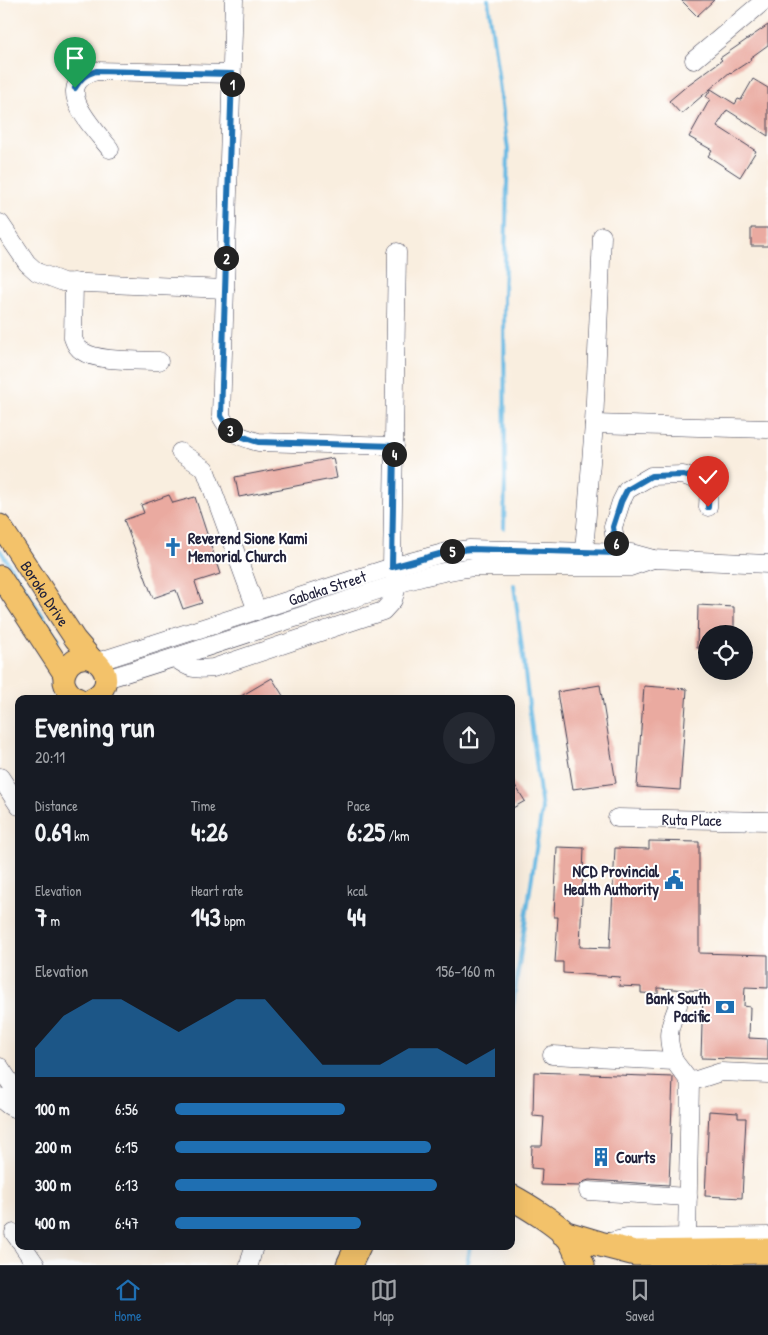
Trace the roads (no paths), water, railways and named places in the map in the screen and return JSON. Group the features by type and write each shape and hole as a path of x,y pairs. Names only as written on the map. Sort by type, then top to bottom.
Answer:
{"highway":[{"path":"515,1199 563,1233 577,1252 582,1265"},
{"path":"563,1233 635,1253 768,1251"},
{"path":"349,1265 356,1250"}],"main road":[{"name":"Boroko Drive","path":"0,524 101,680"},
{"name":"Boroko Drive","path":"0,576 64,674 66,688 73,695"},
{"path":"64,674 69,665 83,658 101,680"}],"street":[{"path":"234,0 221,416 230,430 239,436 258,442 394,446"},
{"path":"694,60 765,0"},
{"path":"110,149 81,111 74,98 75,88 86,74 96,71 232,74"},
{"path":"0,223 27,263 37,272 63,282 225,289"},
{"path":"584,552 594,424 602,236"},
{"path":"395,575 394,446 398,252"},
{"path":"74,282 73,338 76,347 91,356 103,358 159,360"},
{"path":"594,424 768,429"},
{"path":"180,452 204,469 257,611"},
{"path":"617,553 613,527 621,502 627,490 651,476 684,475 706,483 709,488 708,507"},
{"name":"Gabaka Street","path":"101,680 176,658 395,575 447,552 470,549 631,553 653,560 768,564"},
{"name":"Gabaka Street","path":"101,680 257,611 395,575 473,567 630,567 653,560"},
{"path":"0,776 15,800"},
{"name":"Ruta Place","path":"617,818 768,821"},
{"path":"678,1005 668,1031 670,1049 674,1061 690,1082 687,1237"},
{"path":"552,1055 674,1061"},
{"path":"0,1067 15,1090"},
{"path":"690,1082 721,1072 768,1074"},
{"path":"0,1097 15,1109"},
{"path":"588,1191 688,1196"},
{"path":"600,1244 627,1238 768,1236"},
{"path":"26,1250 36,1265"},
{"path":"249,1265 253,1250"}],"waterway":[{"path":"488,0 508,150 504,297 504,528"},
{"path":"0,550 58,640"},
{"path":"514,585 542,809 515,991"},
{"path":"467,1265 469,1250"}],"place":[{"name":"Reverend Sione Kami Memorial Church","path":"173,547"},
{"name":"NCD Provincial Health Authority","path":"674,880"},
{"name":"Bank South Pacific","path":"725,1007"},
{"name":"Courts","path":"601,1157"}]}
